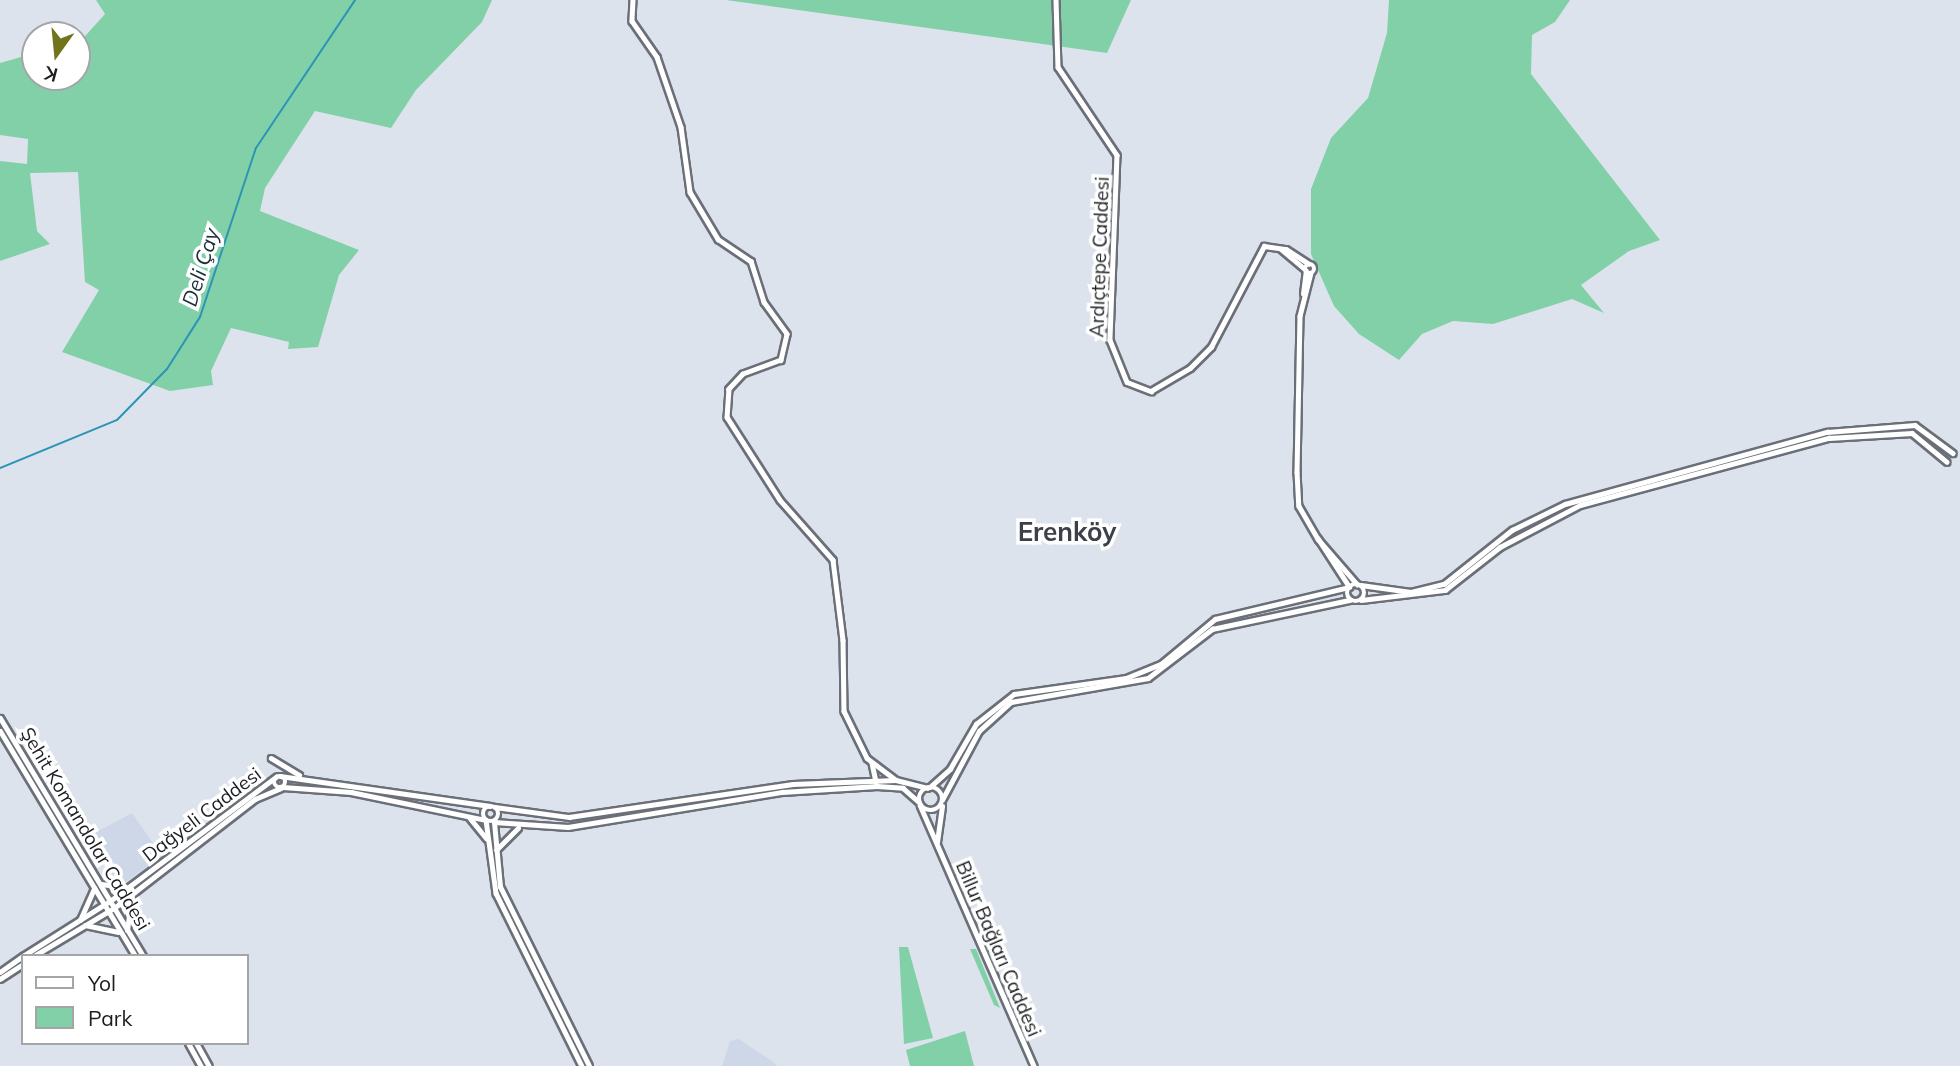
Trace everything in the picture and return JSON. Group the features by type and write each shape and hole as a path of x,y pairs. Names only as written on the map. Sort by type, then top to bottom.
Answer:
{"main road":[{"name":"Şehit Komandolar Caddesi","path":"0,718 99,883 108,912 141,954"},
{"name":"Şehit Komandolar Caddesi","path":"0,732 94,888 114,908 134,954"},
{"path":"99,883 128,888"},
{"path":"94,888 82,922 124,931 132,894"},
{"path":"189,1045 201,1066"},
{"path":"197,1045 209,1066"}],"street":[{"path":"633,0 632,21 657,57 681,127 690,192 718,239 751,261 764,302 787,334 785,355 743,374 729,389 725,411 774,491 833,560 844,640 844,711 871,762 876,783"},
{"name":"Ardıçtepe Caddesi","path":"1056,0 1058,67 1117,155 1110,340 1122,378 1151,391 1190,368 1229,316 1259,251 1280,248 1308,269 1303,299 1298,506 1318,539"},
{"path":"920,803 928,788 950,769 976,724 1014,694 1126,678 1161,664 1215,619 1359,585 1411,592 1444,584 1512,530 1565,504 1827,432 1915,425 1953,453"},
{"path":"278,776 300,775 569,817 763,786 876,783 903,788 932,811 942,801 979,731 1011,702 1149,678 1212,629 1350,600 1445,590 1500,547 1580,505 1829,438 1912,433 1947,462"},
{"path":"1318,539 1359,585 1362,600"},
{"path":"1318,539 1349,587 1350,600"},
{"path":"271,758 300,775"},
{"path":"871,762 895,780"},
{"path":"278,776 282,788"},
{"path":"278,776 286,780 282,788"},
{"name":"Dağyeli Caddesi","path":"82,922 278,776"},
{"path":"282,788 310,785 519,827 576,826 782,792 895,780 928,788 942,801"},
{"name":"Dağyeli Caddesi","path":"82,922 114,908 274,790 282,788"},
{"path":"936,843 942,801"},
{"name":"Billur Bağları Caddesi","path":"920,803 1034,1066"},
{"path":"492,806 486,820 496,893 582,1066"},
{"path":"492,806 494,855 500,887 589,1066"},
{"path":"459,813 480,825 489,843"},
{"path":"494,855 502,837 519,827"},
{"path":"37,954 82,922"},
{"path":"26,954 82,922"},
{"path":"0,972 21,957"},
{"path":"0,979 21,965"}],"shaded area":[{"path":"132,813 162,856 121,885 85,838"},
{"path":"739,1039 777,1066 722,1066 730,1041"}],"green space":[{"path":"96,0 492,0 482,22 416,90 391,128 315,111 265,188 260,211 359,250 339,275 318,347 288,349 289,342 231,328 211,371 213,385 170,391 62,352 99,290 85,282 78,172 30,173 37,231 50,244 0,261 0,161 27,164 28,139 0,135 0,63 21,57 21,91 91,91 91,30 105,14"},
{"path":"726,0 1131,0 1107,53"},
{"path":"1389,0 1570,0 1555,22 1532,35 1531,74 1660,240 1629,251 1581,285 1604,313 1572,299 1493,324 1453,321 1422,334 1399,360 1359,334 1334,306 1311,254 1311,189 1331,138 1368,98 1387,33"},
{"path":"899,947 908,947 933,1038 904,1044"},
{"path":"970,949 976,949 1000,1008 994,1005"},
{"path":"965,1031 974,1066 910,1066 906,1050"}],"waterway":[{"name":"Deli Çay","path":"0,468 117,420 167,369 200,317 256,148 355,0"}],"district":[{"name":"Erenköy","path":"1067,532"}]}
